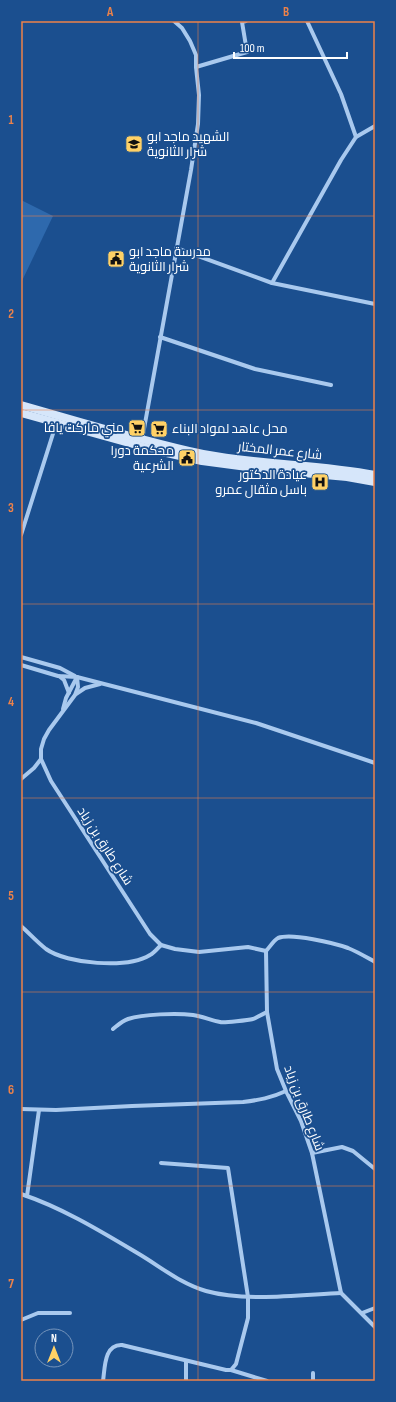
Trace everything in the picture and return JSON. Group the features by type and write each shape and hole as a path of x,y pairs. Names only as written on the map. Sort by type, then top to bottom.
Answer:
{"main road":[{"name":"شارع عمر المختار","path":"21,405 57,419 202,462 270,470 347,476 375,482"},
{"name":"شارع عمر المختار","path":"21,413 57,419"},
{"name":"شارع عمر المختار","path":"141,443 238,459 325,467 375,475"}],"street":[{"path":"141,443 191,170 198,124 199,95 196,55 182,28 174,21"},
{"path":"196,67 246,52 242,28 242,22 246,21"},
{"path":"307,21 341,94 356,138"},
{"path":"272,283 341,160 356,138 375,126"},
{"path":"176,248 272,283 374,304 375,298"},
{"path":"160,337 255,369 331,385"},
{"path":"21,536 57,419"},
{"path":"21,657 60,668 77,677"},
{"path":"21,665 58,676 77,677 102,683 256,723 375,763"},
{"path":"58,676 64,680 69,693"},
{"path":"21,779 34,768 41,759 41,749 44,739 63,709 77,677"},
{"path":"63,709 71,702 76,694 78,687 77,677"},
{"path":"76,694 85,688 102,683"},
{"name":"شارع طارق بن زياد","path":"41,759 51,781 150,934 161,945"},
{"path":"21,926 46,949 62,956 80,961 97,963 137,960 150,955 161,945 176,950 199,952 248,947 266,952 277,939 288,936 301,937 347,948 375,962"},
{"name":"شارع طارق بن زياد","path":"266,952 267,1012 277,1069 301,1121 312,1153 341,1293"},
{"path":"113,1029 119,1023 127,1019 134,1018 191,1015 208,1018 218,1022 225,1022 253,1019 267,1012"},
{"path":"21,1109 56,1110 243,1102 274,1097 286,1091"},
{"path":"27,1196 40,1110"},
{"path":"312,1153 342,1147 353,1151 375,1169"},
{"path":"161,1162 228,1168 248,1297 248,1318 236,1364 231,1370"},
{"path":"21,1194 46,1203 81,1221 191,1285 216,1293 248,1297 341,1293 375,1326"},
{"path":"362,1313 375,1308"},
{"path":"21,1320 38,1313 70,1313"},
{"path":"103,1381 107,1354 111,1348 118,1345 224,1370 231,1370 267,1381"},
{"path":"186,1361 186,1381"},
{"path":"313,1373 313,1381"}],"shaded area":[{"path":"21,200 53,216 21,283"}],"place":[{"name":"الشهيد ماجد ابو شرار الثانوية","path":"134,144"},
{"name":"مدرسة ماجد ابو شرار الثانوية","path":"116,259"},
{"name":"مني ماركت يافا","path":"137,428"},
{"name":"محل عاهد لمواد البناء","path":"159,429"},
{"name":"محكمة دورا الشرعية","path":"187,458"},
{"name":"عيادة الدكتور باسل مثقال عمرو","path":"320,482"}]}
